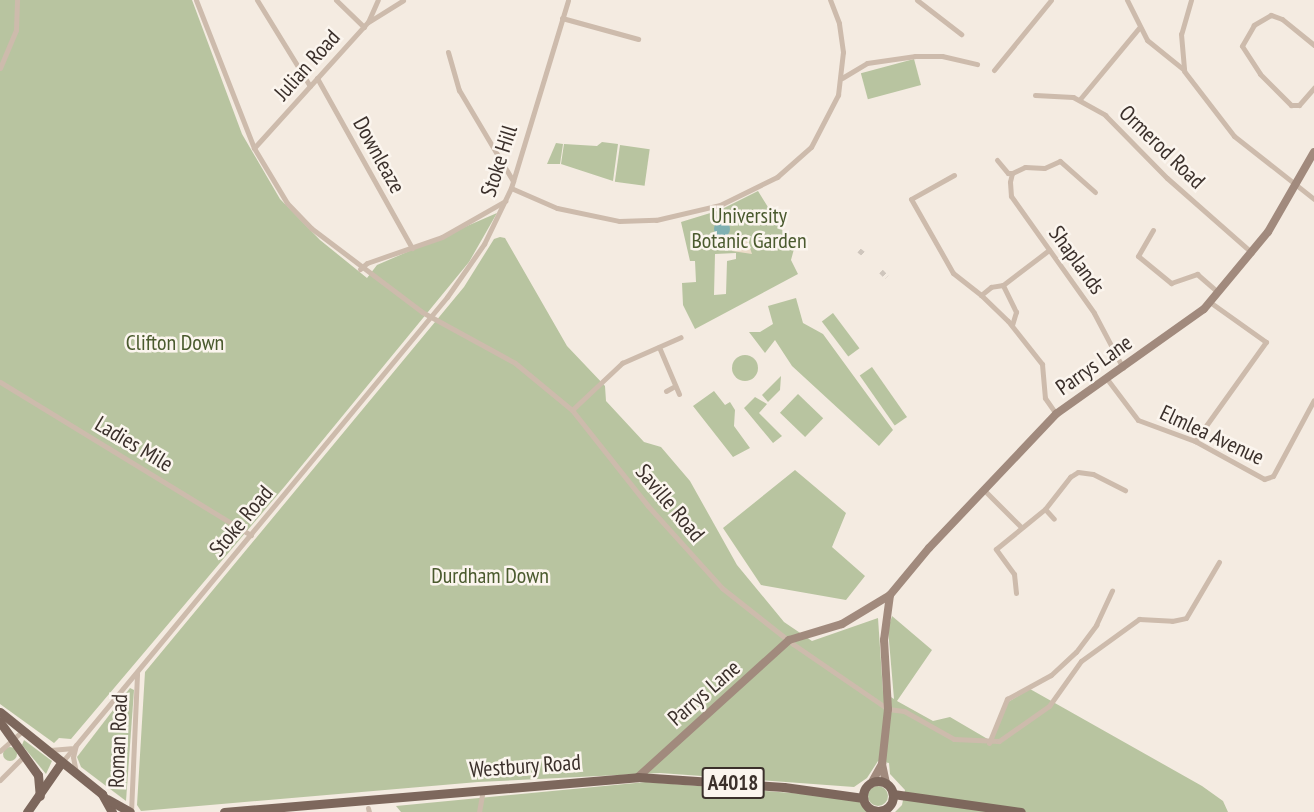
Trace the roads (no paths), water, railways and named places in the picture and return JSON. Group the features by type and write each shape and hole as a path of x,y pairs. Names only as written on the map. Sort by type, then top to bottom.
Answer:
{"main road":[{"name":"Parrys Lane","path":"638,777 789,643 842,624 890,595 1056,414 1123,368 1206,305 1252,253 1296,185 1314,152"},
{"path":"890,595 884,640 888,709 882,764 886,783 893,797"},
{"path":"0,712 107,799 130,812"},
{"path":"0,722 38,775 40,796"},
{"path":"27,812 61,763"},
{"path":"882,764 863,795 874,812 880,812 893,797"},
{"path":"648,766 648,777"},
{"name":"Westbury Road","path":"224,812 638,777 863,795"},
{"path":"872,782 886,783"},
{"path":"893,797 1020,812"},
{"path":"107,799 112,812"}],"street":[{"path":"0,68 16,30 17,0"},
{"path":"196,0 254,148 287,203 360,269 430,318"},
{"path":"257,0 310,86"},
{"path":"336,0 366,25 403,0"},
{"name":"Julian Road","path":"254,148 366,25 378,0"},
{"name":"Stoke Hill","path":"430,318 484,244 506,201 568,0"},
{"path":"511,188 557,208 619,221 656,220 710,208 777,177 810,147 834,109 842,78 839,22 830,0"},
{"path":"917,0 960,34"},
{"path":"994,70 1051,0"},
{"path":"1126,0 1139,28 1151,45 1184,71 1234,136 1314,199"},
{"path":"1184,71 1181,34 1191,0"},
{"path":"1314,45 1282,19 1271,15 1254,25 1242,46 1260,74 1291,105 1299,105 1314,88"},
{"path":"562,18 638,39"},
{"path":"1035,95 1080,99 1139,28"},
{"path":"618,42 620,34"},
{"path":"448,52 459,90 513,180"},
{"path":"842,78 867,63 906,57 942,56 977,64"},
{"name":"Downleaze","path":"317,78 412,248"},
{"name":"Ormerod Road","path":"1080,99 1123,130 1167,178 1252,253"},
{"path":"1059,152 1060,161 1095,192"},
{"path":"997,160 1008,173 1060,161"},
{"name":"Shaplands","path":"1012,173 1011,196 1094,313 1123,368"},
{"path":"954,175 911,199 953,273 981,295 1012,325 1044,367 1045,398 1056,414"},
{"path":"360,269 367,263 442,237 506,201"},
{"path":"1153,230 1138,256 1171,283 1197,274 1218,292"},
{"path":"981,295 1003,285 1049,250"},
{"path":"1003,285 1016,312 1012,325"},
{"path":"1194,441 1266,342 1206,305"},
{"name":"Saville Road","path":"430,318 515,363 572,411 648,506 722,588 789,643 888,709 904,711 954,739 989,743"},
{"name":"Stoke Road","path":"61,763 430,318"},
{"path":"572,411 622,363 681,338"},
{"path":"659,347 679,393"},
{"name":"Elmlea Avenue","path":"1107,379 1138,420 1194,441 1268,479 1314,400"},
{"name":"Ladies Mile","path":"0,382 251,535"},
{"path":"666,391 675,386"},
{"path":"1016,593 1014,574 996,549 1020,526 1045,509 1070,477 1078,472 1093,474 1125,490"},
{"path":"984,490 1020,526"},
{"path":"1045,509 1054,519"},
{"path":"1004,542 1009,548"},
{"path":"989,743 999,741 1049,706 1081,661 1139,619 1172,621 1186,618 1218,563 1210,562"},
{"path":"989,743 1007,699 1051,675 1076,652 1096,625 1112,590"},
{"name":"Roman Road","path":"130,812 137,672"},
{"path":"0,751 23,730"},
{"path":"46,749 74,746 76,774"},
{"path":"0,780 24,756"},
{"path":"479,809 483,789"},
{"path":"471,790 479,809"}],"water":[{"path":"719,221 725,221 730,229 728,235 719,237 714,232 714,226"}],"tunnel":[{"path":"859,250 864,254"},
{"path":"881,271 887,277"}],"park label":[{"name":"University Botanic Garden","path":"749,228"},
{"name":"Clifton Down","path":"175,343"},
{"name":"Durdham Down","path":"490,576"}]}
